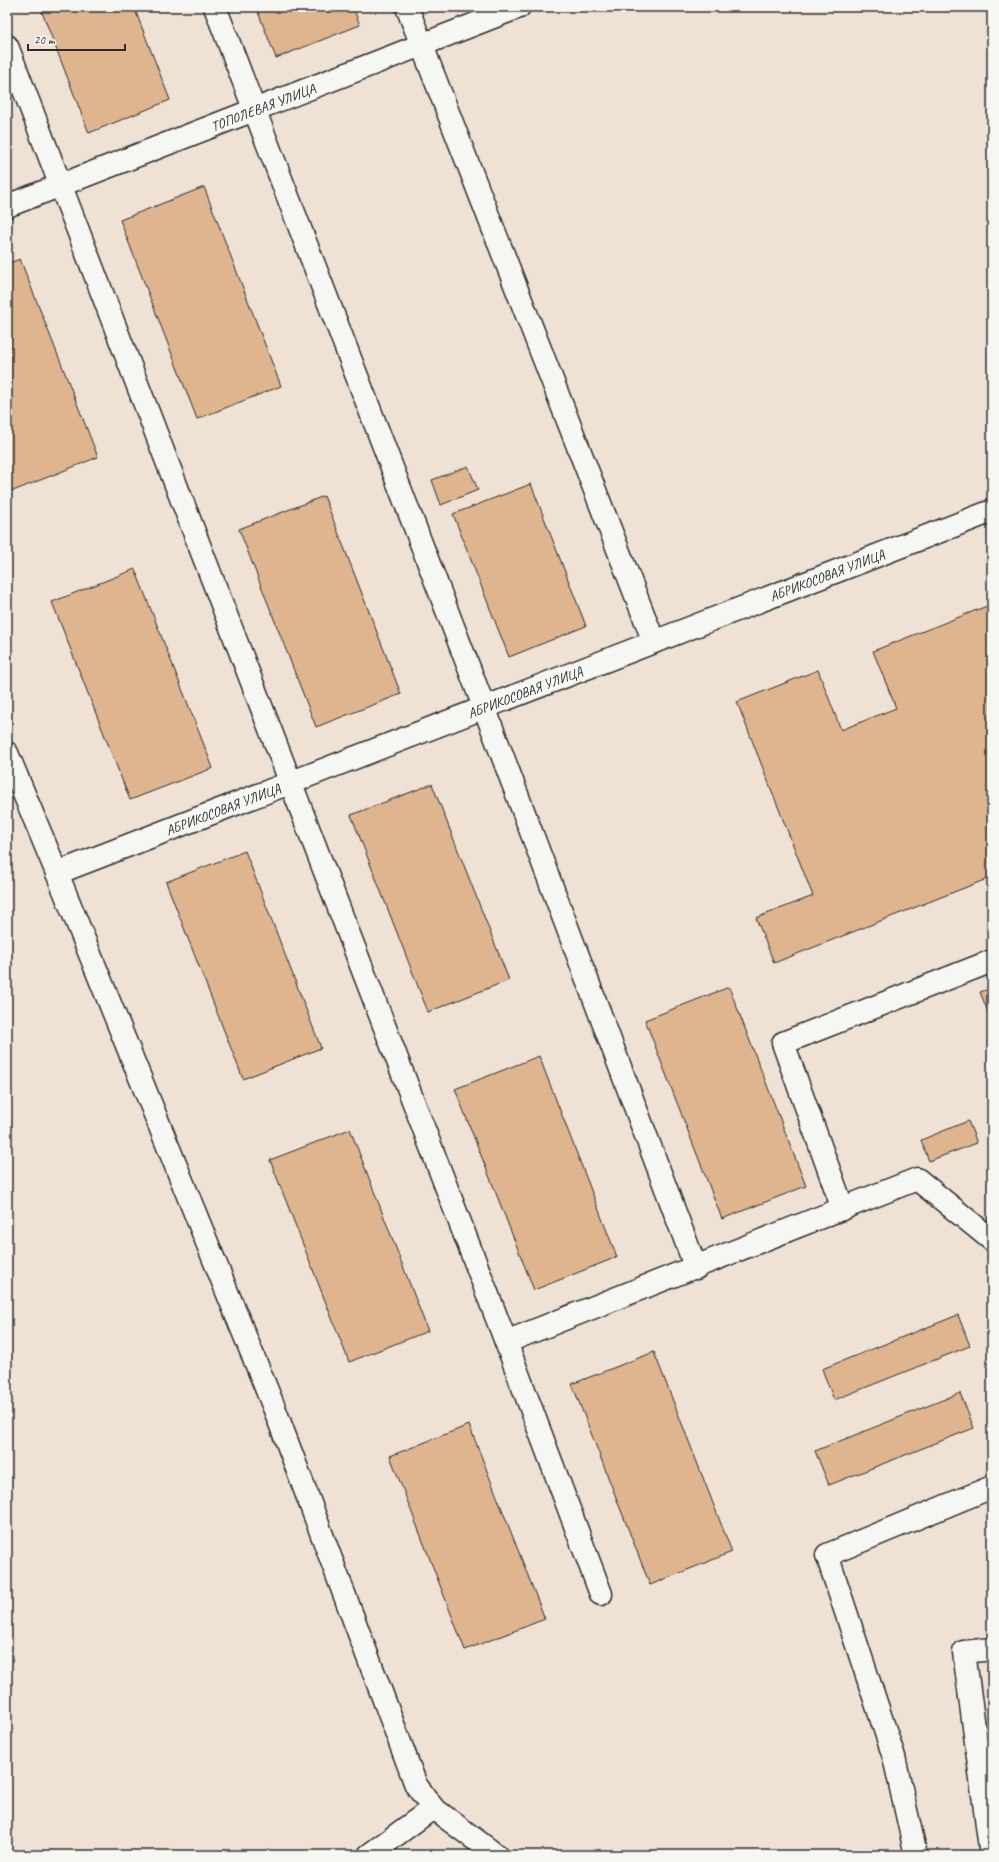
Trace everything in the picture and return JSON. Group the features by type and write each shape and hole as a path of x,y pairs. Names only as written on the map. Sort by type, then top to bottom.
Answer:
{"street":[{"path":"215,7 484,708 696,1268"},
{"path":"407,7 654,642"},
{"name":"ТОПОЛЕВАЯ УЛИЦА","path":"7,206 519,7"},
{"path":"7,46 506,1342 601,1594"},
{"name":"АБРИКОСОВАЯ УЛИЦА","path":"58,873 992,511"},
{"path":"7,753 58,873 275,1410 416,1785 433,1808 496,1855"},
{"path":"843,1209 783,1043 992,962"},
{"path":"506,1342 696,1268 916,1179 992,1240"},
{"path":"916,1855 894,1757 828,1555 992,1487"},
{"path":"991,1855 964,1652 992,1649"},
{"path":"369,1855 433,1808"}],"building":[{"path":"40,7 134,7 170,100 89,133"},
{"path":"256,7 353,7 360,25 276,58"},
{"path":"204,187 281,386 197,419 120,220"},
{"path":"20,259 98,457 13,491 7,477 7,264"},
{"path":"468,466 478,490 441,505 432,480"},
{"path":"531,484 586,626 509,657 453,514"},
{"path":"324,496 401,694 316,727 239,529"},
{"path":"135,569 213,768 130,800 52,602"},
{"path":"992,604 992,877 774,963 756,918 813,896 737,702 818,670 841,730 896,708 873,651"},
{"path":"432,784 509,980 428,1012 351,815"},
{"path":"245,851 321,1048 243,1079 166,882"},
{"path":"729,987 806,1186 722,1219 645,1020"},
{"path":"992,988 992,1022 980,992"},
{"path":"539,1056 617,1257 534,1290 455,1089"},
{"path":"968,1121 977,1143 929,1161 921,1140"},
{"path":"350,1129 428,1331 349,1362 270,1160"},
{"path":"958,1315 970,1346 834,1400 822,1369"},
{"path":"654,1352 732,1552 650,1585 572,1384"},
{"path":"960,1393 974,1428 829,1485 815,1451"},
{"path":"469,1425 545,1619 465,1650 390,1456"}]}
